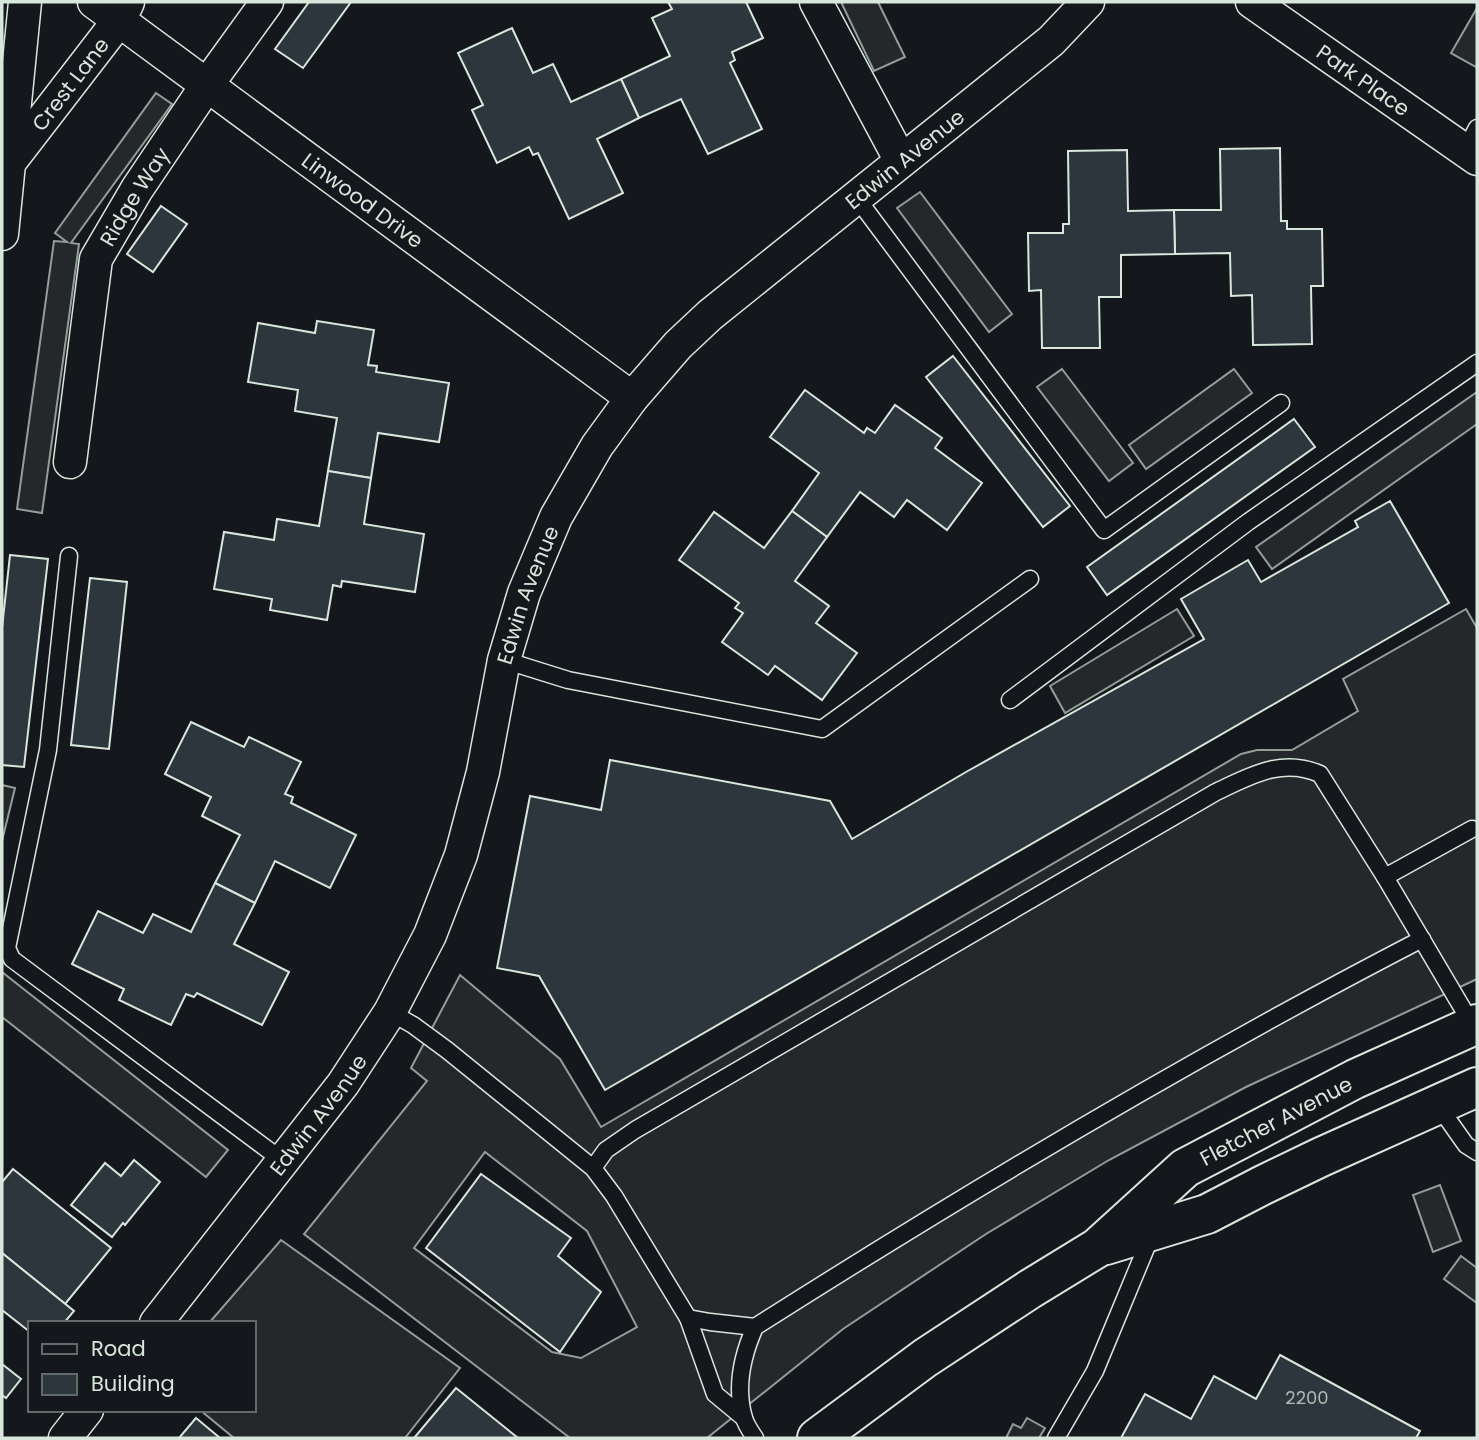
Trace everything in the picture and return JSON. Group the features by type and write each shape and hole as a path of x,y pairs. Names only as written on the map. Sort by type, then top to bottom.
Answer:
{"highway":[{"name":"Fletcher Avenue","path":"817,1438 945,1345 1097,1248 1185,1168 1355,1079 1475,1025"},
{"name":"Fletcher Avenue","path":"1097,1248 1207,1214 1263,1185 1477,1087"}],"street":[{"path":"2,234 25,2"},
{"name":"Ridge Way","path":"70,462 96,259 137,189 267,2"},
{"path":"816,2 901,161"},
{"name":"Edwin Avenue","path":"158,1321 343,1084 390,1012 430,935 461,855 483,772 504,660 524,593 556,517 597,446 632,398 678,345 710,315 1051,41 1088,2"},
{"name":"Park Place","path":"1252,2 1473,146"},
{"name":"Crest Lane","path":"9,163 114,8"},
{"name":"Linwood Drive","path":"114,8 207,85 632,398"},
{"path":"65,1438 85,1412"}],"lane":[{"path":"856,197 1104,530 1281,403"},
{"path":"1010,700 1248,522 1477,363"},
{"path":"69,556 48,750 7,948 12,959 283,1161"},
{"path":"504,660 568,680 822,729 1030,579"},
{"path":"593,1168 606,1150 635,1130 1216,792 1268,769 1310,769 1320,774 1475,1025"},
{"path":"1385,877 1472,829"},
{"path":"688,1318 755,1326 1136,1095 1241,1035 1422,939"},
{"path":"390,1012 413,1024 447,1050 593,1168 627,1217 688,1318 715,1394 744,1418"},
{"path":"1437,1104 1466,1145 1477,1152"},
{"path":"1056,1438 1096,1371 1153,1231"},
{"path":"755,1326 743,1357 740,1374 744,1418 755,1438"}],"shaded area":[{"path":"841,2 878,2 905,57 874,71"},
{"path":"1477,8 1477,64 1476,67 1451,53"},
{"path":"156,93 172,104 71,243 79,244 42,513 17,509 54,241 67,242 55,233"},
{"path":"920,192 1012,314 989,332 897,208"},
{"path":"1062,369 1133,463 1109,481 1037,387"},
{"path":"1234,369 1252,393 1146,469 1129,445"},
{"path":"1477,392 1477,424 1272,569 1256,547"},
{"path":"1177,609 1194,636 1065,713 1050,686"},
{"path":"1466,609 1477,628 1477,979 1246,1087 1109,1160 986,1234 843,1329 707,1438 570,1438 304,1234 427,1081 411,1068 460,975 560,1059 601,1127 1241,754 1257,750 1292,750 1358,711 1343,679","holes":["485,1152 587,1231 637,1327 581,1358 552,1352 414,1248"]},
{"path":"2,785 15,788 2,841"},
{"path":"2,972 228,1150 206,1177 2,1017"},
{"path":"1440,1185 1461,1241 1433,1252 1413,1195"},
{"path":"281,1240 460,1368 405,1438 234,1438 202,1412 256,1412 256,1321 211,1321"},
{"path":"1461,1256 1477,1268 1477,1303 1444,1279"},
{"path":"1027,1418 1045,1428 1039,1438 1006,1438 1013,1424 1021,1428"}],"building":[{"path":"309,2 351,2 303,68 275,49"},
{"path":"668,2 746,2 763,38 732,52 735,60 730,63 762,129 708,154 681,99 639,118 621,79 670,56 652,18 672,9"},
{"path":"512,28 533,73 553,64 571,102 621,79 639,118 597,139 623,193 569,219 538,153 533,155 529,147 497,163 472,110 483,105 458,53"},
{"path":"1280,148 1281,221 1287,221 1287,229 1322,229 1323,286 1311,286 1312,344 1253,345 1252,295 1231,296 1230,253 1175,254 1174,210 1221,210 1220,149"},
{"path":"1127,150 1128,211 1174,210 1175,254 1121,255 1121,297 1099,297 1100,348 1042,348 1041,290 1029,291 1028,233 1063,233 1063,224 1069,224 1068,151"},
{"path":"161,206 187,224 153,272 127,254"},
{"path":"317,321 374,330 368,365 377,366 376,372 449,383 439,442 378,433 371,478 328,471 337,418 295,411 298,390 248,382 258,323 315,333"},
{"path":"953,356 1070,506 1043,527 926,377"},
{"path":"805,390 864,433 867,428 875,433 895,405 942,438 935,448 982,483 947,530 907,500 894,517 860,492 827,537 792,511 819,473 770,437"},
{"path":"1294,419 1315,447 1107,595 1087,567"},
{"path":"328,471 371,478 364,524 424,534 415,592 342,581 341,587 333,585 327,620 270,610 272,599 214,589 224,532 274,540 277,519 319,526"},
{"path":"1390,501 1449,603 605,1090 539,976 497,968 530,796 601,810 610,760 830,801 852,839 1204,639 1181,599 1248,560 1261,582 1358,527 1355,521"},
{"path":"792,511 827,537 795,581 829,606 816,623 857,653 822,700 775,666 768,675 722,642 743,613 735,608 739,603 679,560 714,512 764,548"},
{"path":"10,555 48,559 24,767 2,765 2,628"},
{"path":"90,578 127,582 109,749 71,745"},
{"path":"191,722 244,747 249,737 301,762 285,794 293,797 291,803 356,835 330,888 275,861 255,903 215,883 240,835 202,816 211,797 165,774"},
{"path":"215,883 255,903 234,944 289,972 262,1025 197,993 194,997 186,994 171,1025 119,1000 124,989 72,964 98,911 143,933 153,914 191,932"},
{"path":"134,1160 160,1182 112,1237 71,1205 105,1163 121,1176"},
{"path":"13,1169 111,1248 65,1304 2,1253 2,1182"},
{"path":"481,1174 571,1238 558,1256 601,1292 560,1352 426,1248"},
{"path":"2,1253 74,1311 66,1321 28,1321 28,1330 2,1310"},
{"path":"1280,1355 1420,1431 1416,1438 1121,1438 1145,1394 1191,1419 1214,1376 1256,1399"},
{"path":"2,1364 21,1379 6,1398 2,1395"},
{"path":"456,1388 518,1438 414,1438"},
{"path":"196,1418 220,1438 179,1438"}]}
